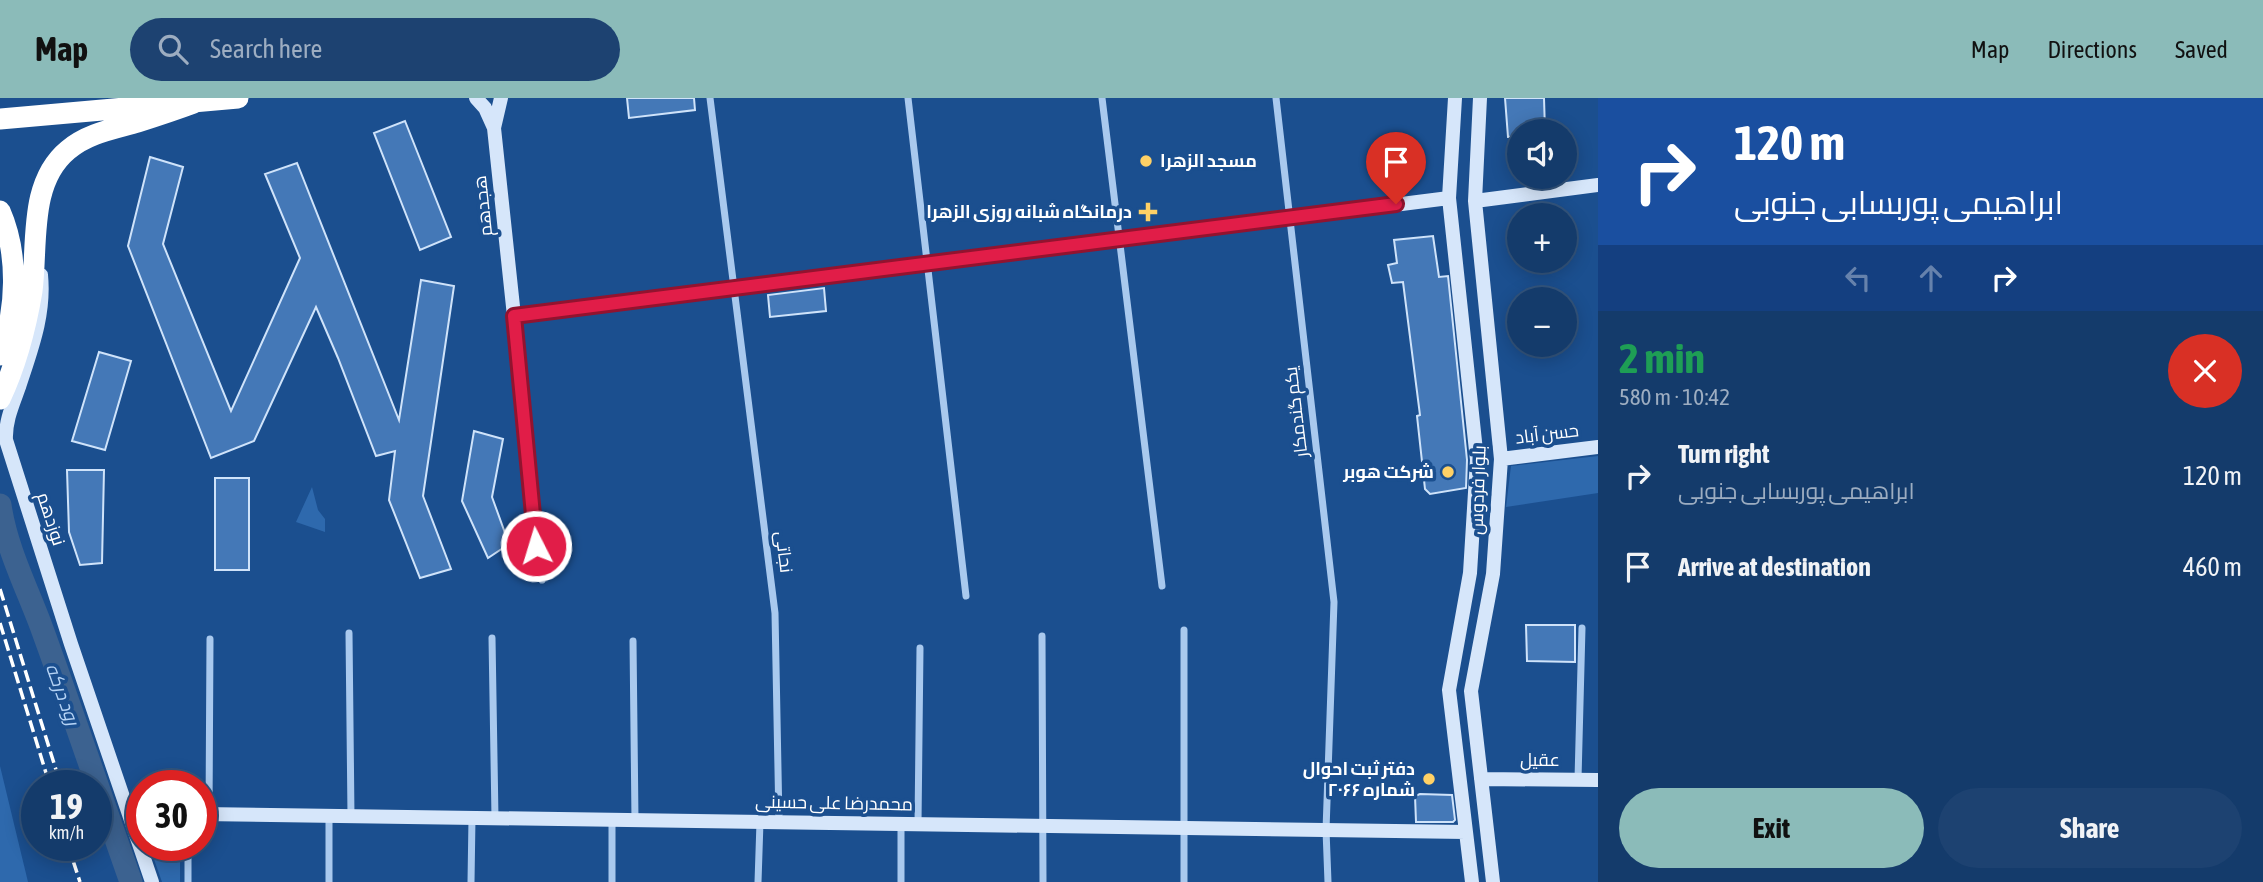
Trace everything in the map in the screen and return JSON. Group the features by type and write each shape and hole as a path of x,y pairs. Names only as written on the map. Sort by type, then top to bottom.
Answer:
{"highway":[{"path":"0,119 238,98"},
{"path":"0,398 27,318 38,208 53,166 68,150 106,130 194,103"},
{"path":"0,211 9,239 13,285 10,314 0,355"}],"street":[{"name":"هجدهم","path":"476,98 485,108 494,128 514,316"},
{"path":"494,128 501,98"},
{"name":"نجاتی","path":"710,98 775,613 779,822"},
{"path":"908,98 966,596"},
{"path":"1102,98 1162,586"},
{"name":"یکم گندمکار","path":"1276,98 1334,602 1326,830 1328,882"},
{"name":"بلوار فردوس","path":"1455,98 1449,198 1477,460 1470,573 1449,690 1472,882"},
{"name":"بلوار فردوس","path":"1480,98 1475,201 1501,459 1493,574 1471,691 1493,882"},
{"path":"1475,201 1598,185"},
{"path":"542,580 536,546 514,316 1449,198"},
{"name":"نوزدهم","path":"37,232 43,287 42,306 36,335 6,424 6,440 126,787"},
{"name":"حسن آباد","path":"1501,459 1598,447"},
{"path":"1578,779 1582,628"},
{"path":"1184,630 1184,882"},
{"path":"349,633 351,816"},
{"path":"1042,636 1043,882"},
{"path":"492,638 495,818"},
{"path":"206,770 210,639"},
{"path":"633,641 635,820"},
{"path":"918,824 920,648"},
{"name":"عقیل","path":"1481,779 1598,780"},
{"name":"محمدرضا علی حسینی","path":"217,814 1466,832"},
{"path":"329,816 329,882"},
{"path":"471,818 471,882"},
{"path":"612,820 612,882"},
{"path":"758,882 760,822"},
{"path":"901,824 901,882"},
{"name":"نوزدهم","path":"147,861 152,882"},
{"path":"188,861 188,882"}],"shaded area":[{"path":"1598,456 1598,493 1506,507 1511,466"},
{"path":"312,487 318,510 325,519 325,532 296,522"},
{"path":"0,766 28,882 0,882"},
{"path":"155,861 180,861 180,882 162,882"}],"building":[{"path":"627,98 694,98 695,110 629,118"},
{"path":"1505,98 1544,98 1545,119 1507,119 1507,124"},
{"path":"405,121 451,237 420,250 374,133"},
{"path":"150,157 183,167 163,244 231,411 300,258 265,174 297,163 399,420 421,280 454,286 423,496 451,569 420,578 389,500 395,451 376,456 316,307 254,441 211,458 128,246"},
{"path":"1433,236 1439,277 1448,276 1467,460 1466,488 1430,494 1425,489 1417,416 1420,415 1403,282 1392,283 1388,265 1397,263 1394,240"},
{"path":"824,288 826,311 770,317 768,295"},
{"path":"99,352 131,361 105,450 72,441"},
{"path":"474,431 503,439 492,497 509,544 488,558 462,501"},
{"path":"67,470 104,470 102,563 80,565 69,532"},
{"path":"215,478 249,478 249,570 215,570"},
{"path":"1526,625 1575,625 1575,662 1527,661"},
{"path":"1452,795 1455,820 1416,822 1415,796"}],"waterway":[{"name":"رود درکه","path":"0,505 12,551 53,658 131,882"}],"railway":[{"path":"0,589 56,770"},
{"path":"0,623 45,770"},
{"path":"73,861 80,882"}],"place":[{"name":"مسجد الزهرا","path":"1146,161"},
{"name":"درمانگاه شبانه روزی الزهرا","path":"1148,212"},
{"name":"شرکت هوبر","path":"1448,472"},
{"name":"دفتر ثبت احوال شماره ۲۰۶۶","path":"1429,779"}],"route":[{"path":"536,546 514,316 1396,204"}]}
